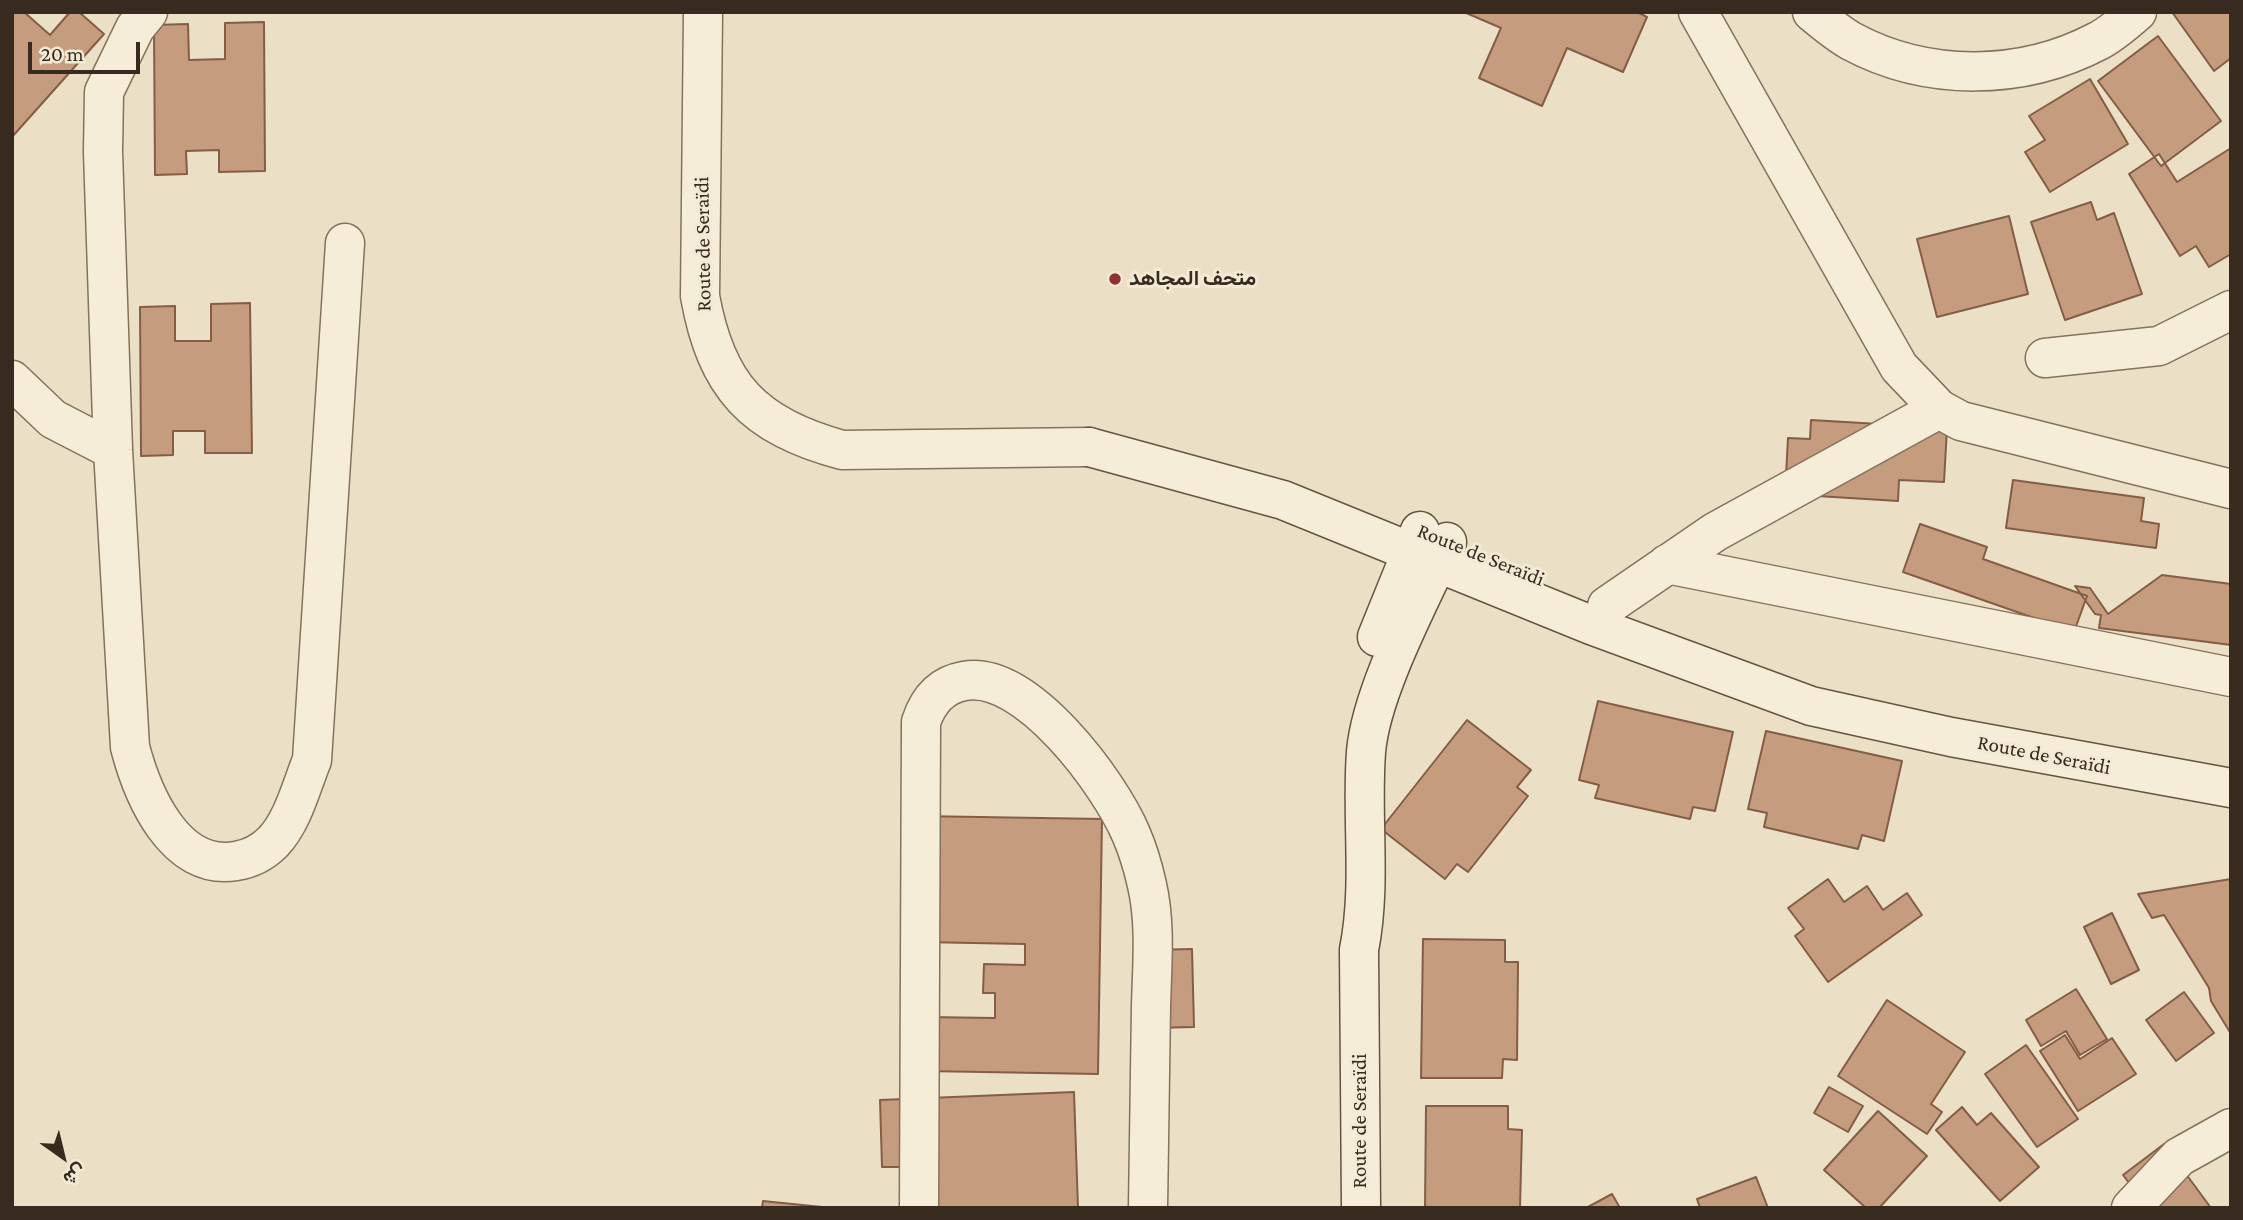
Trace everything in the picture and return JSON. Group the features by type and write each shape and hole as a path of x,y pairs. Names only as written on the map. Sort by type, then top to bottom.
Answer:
{"street":[{"path":"148,12 135,28 104,92 103,152 113,450 130,747 140,785 160,820 186,850 214,862 245,860 271,844 281,832 312,760 345,243"},
{"name":"Route de Seraïdi","path":"703,12 699,296 706,333 721,368 743,398 772,423 806,440 842,450 1089,447 1182,452 1238,462 1291,480 1591,625 1802,704 1999,746 2231,788"},
{"path":"1698,12 1899,367 1939,409 1961,421 2231,489"},
{"path":"1812,12 1850,40 1894,59 1940,69 1995,72 2050,62 2100,40 2137,12"},
{"path":"2045,358 2159,346 2231,310"},
{"path":"12,380 53,419 113,450"},
{"path":"1607,606 1715,532 1939,409"},
{"name":"Route de Seraïdi","path":"1429,546 1607,606 1810,688 1858,717"},
{"name":"Route de Seraïdi","path":"1361,1208 1359,950 1347,905 1342,755 1354,694 1429,546"},
{"path":"1667,564 2231,677"},
{"path":"919,1208 921,722 934,697 951,685 972,680 986,681 1024,697 1052,722 1116,806 1141,860 1148,887 1152,934 1148,1208"},
{"path":"2131,1208 2179,1157 2231,1128"}],"building":[{"path":"12,12 24,12 50,35 70,12 79,12 104,34 12,137"},
{"path":"1464,12 1637,12 1647,17 1623,72 1567,48 1542,106 1479,78 1501,28"},
{"path":"2172,12 2231,12 2231,58 2214,71"},
{"path":"264,22 265,171 219,172 219,150 186,151 187,174 155,175 154,25 188,24 189,60 225,59 225,23"},
{"path":"2158,36 2221,121 2161,166 2098,81"},
{"path":"2090,79 2128,144 2050,192 2025,152 2045,140 2029,116"},
{"path":"2231,148 2231,254 2209,267 2196,246 2180,256 2129,174 2159,154 2177,182"},
{"path":"2091,202 2097,220 2114,213 2142,294 2065,320 2031,222"},
{"path":"2009,216 2028,294 1937,317 1917,239"},
{"path":"250,303 252,453 205,453 205,431 173,431 173,455 141,456 140,307 175,306 175,341 211,341 211,304"},
{"path":"1811,420 1947,428 1944,482 1899,480 1898,501 1785,494 1788,438 1810,439"},
{"path":"2013,480 2144,498 2141,521 2159,524 2156,548 2006,528"},
{"path":"1920,524 1987,547 1983,559 2087,596 2074,632 1903,572"},
{"path":"2162,575 2231,584 2231,645 2099,628 2101,615 2095,614 2075,586 2090,588 2108,614"},
{"path":"1598,701 1733,732 1715,811 1693,807 1690,819 1595,798 1599,785 1579,780"},
{"path":"1467,720 1531,770 1517,787 1528,796 1468,872 1457,864 1445,879 1381,829"},
{"path":"1766,731 1902,761 1884,841 1862,835 1858,849 1764,827 1767,813 1748,809"},
{"path":"918,816 1102,819 1098,1074 925,1071 927,1017 995,1018 995,993 983,993 984,964 1025,965 1025,944 921,942"},
{"path":"1828,879 1844,902 1867,886 1883,910 1907,893 1922,915 1828,982 1795,936 1804,929 1788,908"},
{"path":"2231,879 2231,1034 2211,1001 2209,988 2164,915 2152,918 2138,894"},
{"path":"2112,913 2139,970 2111,984 2084,927"},
{"path":"1423,939 1505,940 1505,962 1518,962 1517,1060 1503,1059 1502,1078 1421,1078"},
{"path":"1192,949 1194,1027 1153,1028 1151,950"},
{"path":"2076,989 2107,1039 2080,1055 2066,1031 2041,1046 2026,1020"},
{"path":"2184,992 2214,1033 2176,1061 2146,1020"},
{"path":"1887,1000 1965,1052 1931,1104 1942,1112 1927,1134 1838,1076"},
{"path":"2065,1035 2080,1059 2112,1038 2136,1074 2078,1111 2040,1051"},
{"path":"2026,1045 2078,1119 2037,1147 1985,1074"},
{"path":"1829,1087 1863,1106 1848,1132 1814,1113"},
{"path":"1074,1092 1078,1208 907,1208 905,1167 882,1167 880,1100"},
{"path":"1426,1106 1508,1106 1508,1129 1522,1130 1520,1208 1425,1208"},
{"path":"1962,1107 1977,1125 1991,1113 2039,1167 2000,1201 1936,1130"},
{"path":"1878,1111 1927,1156 1879,1208 1866,1208 1824,1170"},
{"path":"2164,1144 2211,1208 2148,1208 2123,1175"},
{"path":"1756,1177 1768,1208 1700,1208 1697,1199"},
{"path":"1612,1194 1620,1208 1586,1208"},
{"path":"763,1201 832,1208 762,1208"}],"place":[{"name":"متحف المجاهد","path":"1115,279"}]}
